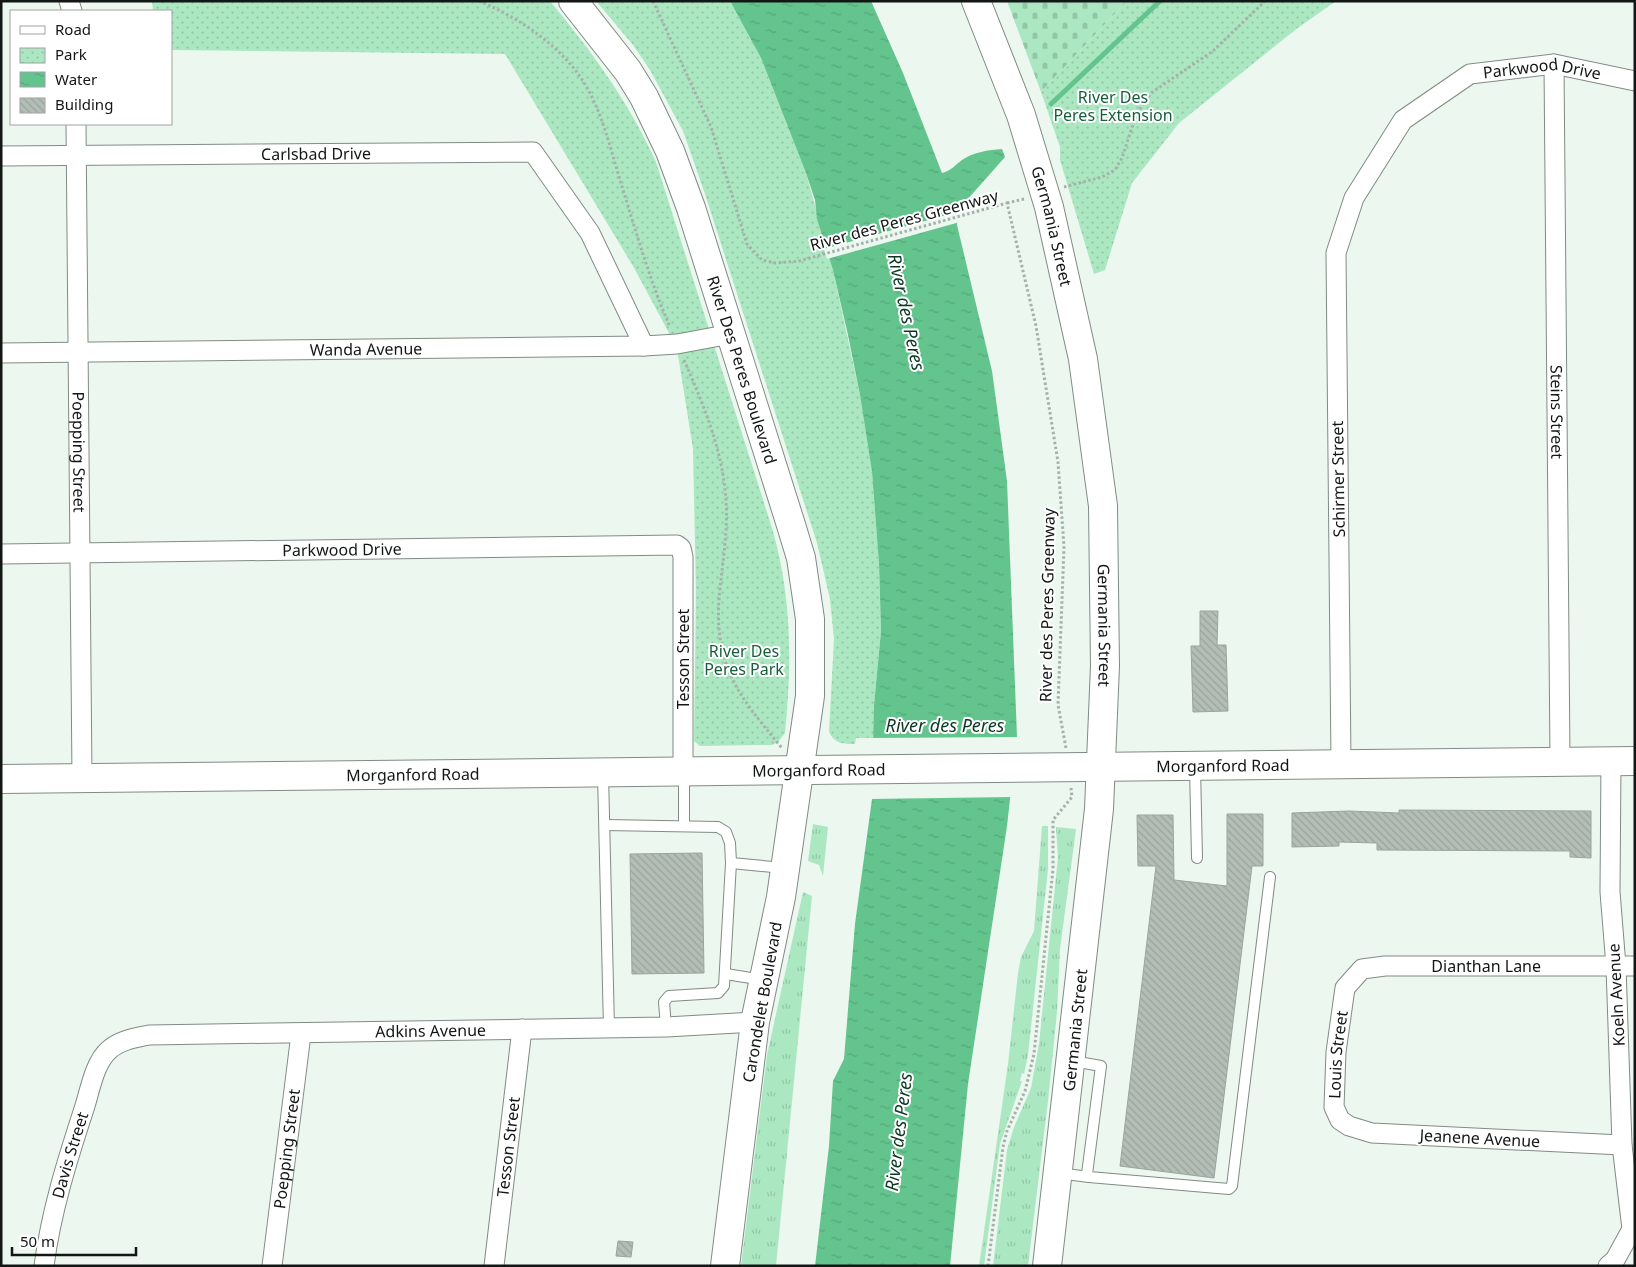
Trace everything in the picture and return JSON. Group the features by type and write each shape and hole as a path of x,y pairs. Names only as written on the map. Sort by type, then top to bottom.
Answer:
{"main road":[{"name":"River Des Peres Boulevard","path":"573,1 628,71 657,123 681,179 789,517 805,575 812,660 810,696 800,769"},
{"name":"Germania Street","path":"976,1 1021,115 1068,284 1092,413 1103,524 1105,628 1102,765 1099,809 1072,1061 1046,1266"},
{"name":"Morganford Road","path":"1,779 1102,765 1623,761"},
{"name":"Carondelet Boulevard","path":"725,1266 755,1022 775,931 800,769"}],"street":[{"name":"Parkwood Drive","path":"1354,198 1403,120 1470,74 1554,64 1635,81"},
{"name":"Steins Street","path":"1554,64 1560,760"},
{"name":"Poepping Street","path":"76,125 82,778"},
{"name":"Carlsbad Drive","path":"1,156 532,152 590,233 644,346"},
{"name":"Schirmer Street","path":"1340,763 1336,253 1354,198"},
{"name":"Wanda Avenue","path":"1,353 78,354 644,346 676,344 731,334"},
{"name":"Parkwood Drive","path":"1,554 673,544 681,548"},
{"name":"Tesson Street","path":"681,548 683,556 684,771"},
{"name":"Koeln Avenue","path":"1608,1266 1616,1260 1632,1229 1622,1145 1616,966 1610,892 1623,761"},
{"name":"Dianthan Lane","path":"1345,988 1362,969 1385,966 1635,966"},
{"name":"Louis Street","path":"1340,1120 1334,1107 1336,1052 1345,988"},
{"name":"Adkins Avenue","path":"109,1050 128,1039 149,1035 666,1027 755,1022"},
{"name":"Tesson Street","path":"494,1266 522,1029"},
{"name":"Poepping Street","path":"272,1266 301,1034"},
{"name":"Davis Street","path":"44,1266 49,1228 59,1188 97,1068 109,1050"},
{"name":"Jeanene Avenue","path":"1340,1120 1349,1126 1372,1133 1622,1145"}],"lane":[{"path":"1195,764 1197,858"},
{"path":"684,771 684,826"},
{"path":"603,772 609,1028"},
{"path":"605,825 718,827 726,832 730,842 731,863 724,986 718,992 669,996 664,1002 666,1027"},
{"path":"731,863 785,868"},
{"path":"1058,1173 1224,1190 1232,1186 1270,877"},
{"path":"726,974 764,980"},
{"path":"1072,1061 1101,1066 1087,1174 1089,1177"}],"path":[{"path":"479,1 521,22 548,42 576,71 596,104 648,272 671,330"},
{"name":"River des Peres Greenway","path":"653,1 711,127 747,244 762,260 775,263 799,261 1007,204 1036,326 1058,462 1064,547 1058,704 1065,738"},
{"path":"1068,186 1102,177 1115,170 1122,158 1136,115 1151,93 1213,51 1265,1"},
{"path":"1007,204 1024,198"},
{"path":"682,356 715,438 723,476 726,502 718,628 723,658 746,704 800,769"},
{"path":"988,1266 1003,1147 1007,1131 1025,1091 1034,1054 1053,869 1052,827 1057,814 1072,797"}],"green space":[{"name":"River Des Peres Park","path":"152,1 550,1 609,78 634,119 656,162 772,528 779,554 789,630 789,681 785,733 778,742 772,745 700,746 694,741 696,591 693,449 678,355 669,333 633,266 505,54 172,50 172,10 153,10"},
{"path":"596,1 730,1 761,58 806,173 833,270 860,395 872,472 879,564 881,631 874,705 874,738 856,738 855,744 843,743 834,739 829,732 834,639 830,599 817,543 683,131 650,70 633,45"},
{"path":"1007,1 1127,1 1041,92"},
{"name":"River Des Peres Extension","path":"1127,1 1336,1 1295,30 1179,123 1132,183 1105,270 1094,274 1060,160 1060,147 1041,92"},
{"path":"813,824 828,827 823,876 819,865 808,861"},
{"path":"1042,826 1048,826 1048,869 1028,1055 1024,1074 1022,1073 1020,1081 1022,1081 1000,1144 984,1266 979,1266 1008,1064 1018,973 1021,957 1034,931"},
{"path":"1056,827 1076,829 1060,949 1057,1012 1028,1266 993,1266 1007,1150 1014,1127 1031,1088 1039,1044 1058,857"},
{"path":"803,892 812,896 776,1266 741,1266 767,1055"}],"water":[{"name":"River des Peres","path":"730,1 871,1 903,73 942,173 967,157 981,152 1002,149 1005,157 959,209 957,225 992,371 1007,481 1017,737 1007,826 968,1084 950,1266 815,1266 829,1146 833,1081 844,1059 855,924 872,799 874,705 881,631 879,564 872,472 860,395 833,270 817,219 815,200 761,58"}],"pier":[{"path":"961,211 960,222 827,259 824,249"},
{"path":"1020,737 1013,797 870,799 871,738"}],"building":[{"path":"1200,611 1218,611 1217,645 1226,645 1228,711 1193,712 1191,646 1200,646"},
{"path":"1399,810 1591,811 1591,858 1570,857 1570,851 1377,850 1377,843 1339,842 1339,846 1292,847 1292,813 1349,811 1399,813"},
{"path":"1227,814 1263,814 1263,866 1252,866 1214,1178 1120,1166 1156,866 1138,866 1137,815 1173,815 1174,880 1227,886"},
{"path":"702,853 704,973 632,974 630,854"},
{"path":"618,1241 633,1242 631,1257 616,1256"}],"waterway":[{"path":"1051,104 1160,1"}]}
